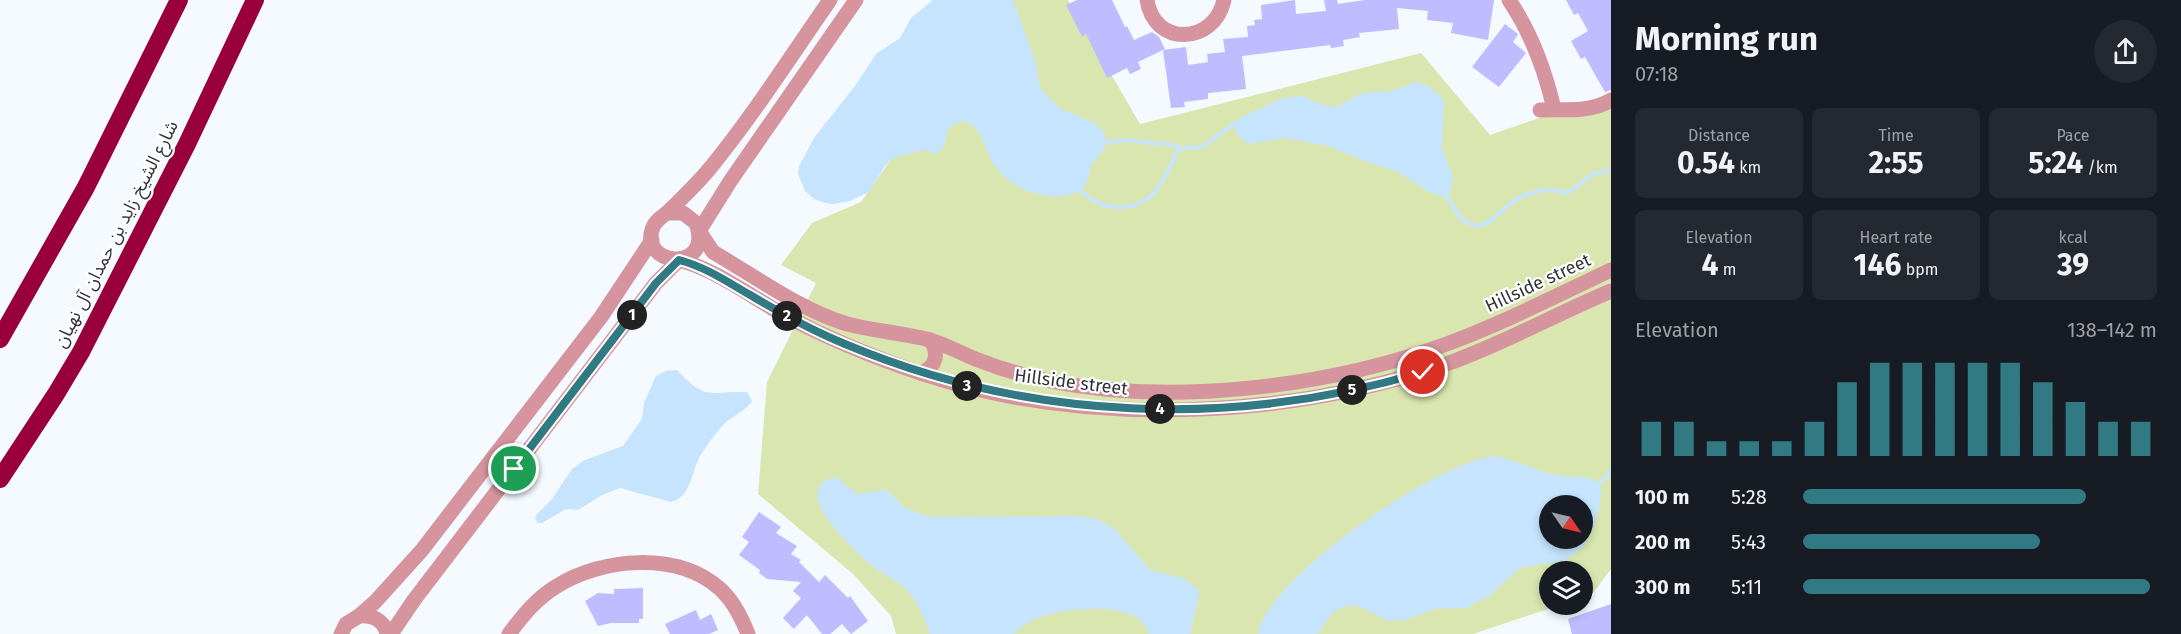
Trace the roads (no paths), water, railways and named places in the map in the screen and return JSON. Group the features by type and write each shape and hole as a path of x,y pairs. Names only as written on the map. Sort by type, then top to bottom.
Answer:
{"highway":[{"path":"0,339 86,187 179,0"},
{"name":"شارع الشيخ زايد بن حمدان آل نهيان","path":"0,479 81,352 187,144 255,0"}],"street":[{"path":"340,634 346,624 375,602 415,559 520,425 601,317 652,240 654,224 705,173 723,151 830,0"},
{"path":"359,616 375,618 381,622 389,634 650,291 679,260 693,253 697,247 699,231 731,180 856,0"},
{"path":"1147,0 1151,15 1163,28 1179,35 1188,35 1212,24 1218,17 1224,0"},
{"path":"1509,0 1533,42 1545,75 1547,110 1596,107 1611,100"},
{"path":"667,213 683,213 696,223 699,231"},
{"name":"Hillside street","path":"699,231 713,252 805,307 847,324 930,340 1001,368 1034,377 1076,385 1159,391 1241,388 1363,369 1413,355 1490,327 1611,270"},
{"path":"652,240 658,253 665,258 679,260"},
{"name":"Hillside street","path":"679,260 693,263 815,331 921,373 1015,396 1112,408 1190,409 1285,402 1368,387 1450,363 1502,342 1611,291"},
{"path":"921,373 927,370 935,359 934,346 930,340"},
{"path":"509,634 529,608 543,596 575,576 611,566 645,563 693,573 717,586 736,607 748,634"}],"water":[{"path":"933,0 1013,0 1035,60 1040,87 1061,109 1095,123 1105,134 1103,151 1090,167 1089,178 1081,191 1057,196 1032,193 1021,188 1001,173 993,163 978,131 968,123 960,121 949,128 942,150 934,154 923,150 893,158 885,166 869,192 850,201 825,203 814,199 805,191 798,174 799,166 814,138 855,86 876,54 900,38 911,18"},
{"path":"1417,82 1432,89 1444,101 1442,148 1453,182 1449,193 1444,197 1429,192 1398,172 1328,146 1284,138 1249,144 1239,137 1236,131 1236,120 1282,98 1303,96 1323,105 1336,107 1362,93 1391,91"},
{"path":"677,370 702,391 709,393 747,392 752,401 726,422 712,439 700,456 690,484 683,495 671,502 620,488 602,495 578,510 566,509 542,523 537,523 535,516 552,499 572,469 585,460 623,446 642,419 644,403 656,376 666,371"},
{"path":"1494,456 1554,474 1595,481 1601,490 1600,504 1593,529 1593,495 1539,495 1539,549 1581,549 1563,561 1539,561 1539,565 1520,568 1489,596 1466,608 1435,609 1405,620 1389,621 1358,606 1344,606 1331,614 1318,634 1258,634 1268,610 1291,583 1322,554 1358,526 1435,478 1468,463"},
{"path":"836,477 857,494 883,490 889,492 905,508 931,517 1079,516 1095,518 1115,529 1150,570 1183,578 1197,588 1199,596 1190,634 1149,634 1143,623 1132,615 1117,610 1082,609 1037,618 1014,634 930,634 923,616 906,589 876,569 855,550 830,522 821,507 818,494 822,484"}],"waterway":[{"path":"1081,191 1091,199 1113,207 1135,205 1154,192 1179,148 1202,147 1234,124"},
{"path":"1105,143 1133,141 1168,144 1179,148"},
{"path":"1447,196 1463,219 1477,226 1490,221 1512,202 1523,196 1541,191 1566,193 1596,173 1611,171"},
{"path":"1599,484 1611,471"}]}
